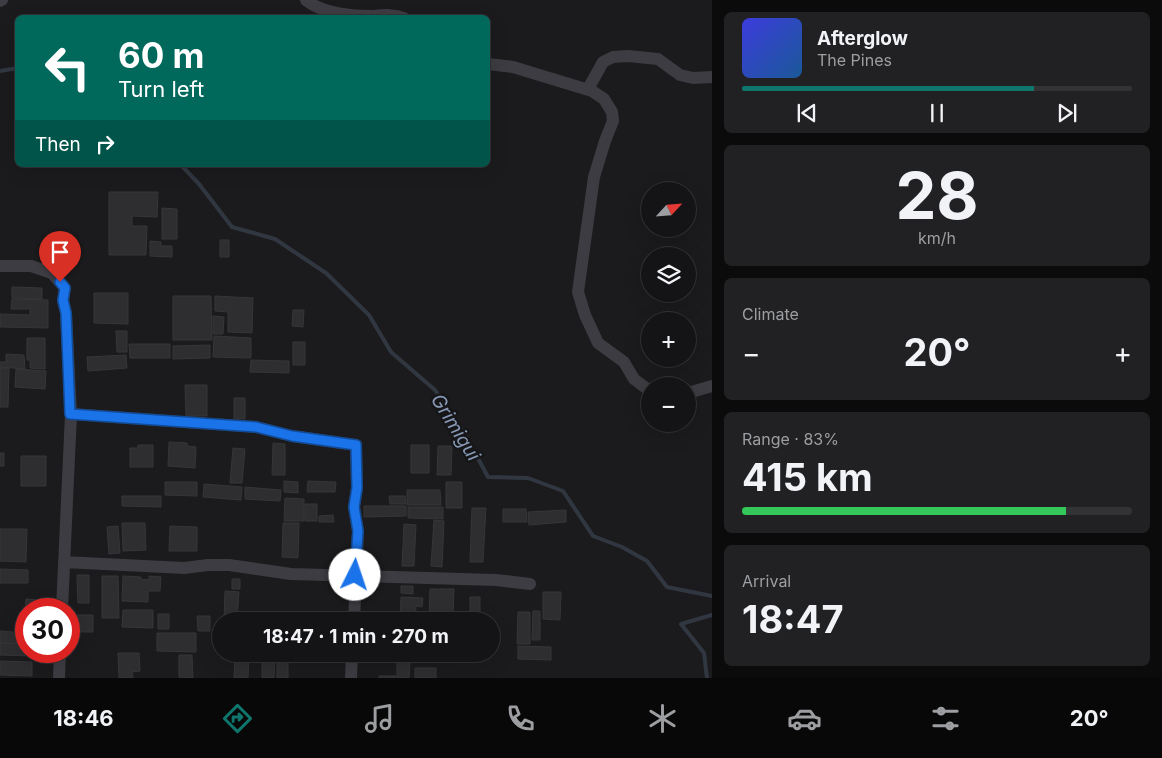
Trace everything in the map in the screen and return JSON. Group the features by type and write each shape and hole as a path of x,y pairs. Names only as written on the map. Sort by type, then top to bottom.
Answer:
{"street":[{"path":"306,0 333,13 358,15"},
{"path":"588,89 603,62 613,58 628,56 658,60 680,75 693,78 712,77"},
{"path":"490,64 514,67 588,89 604,98 612,112 613,121 594,177 578,292 585,315 598,342 624,362 634,380 641,385"},
{"path":"0,266 31,266 52,273 65,288 63,300 66,313 70,414 62,598"},
{"path":"696,391 712,386"},
{"path":"70,414 256,427 292,436 356,445 357,488 354,507 358,531 354,612"},
{"path":"64,562 184,568 228,565 291,574 496,580 530,584"},
{"path":"351,678 352,662"},
{"path":"59,678 60,663"}],"building":[{"path":"109,192 158,192 157,217 132,216 132,226 147,226 146,255 109,255"},
{"path":"162,208 177,209 177,239 162,239"},
{"path":"220,240 229,240 229,257 220,257"},
{"path":"150,241 161,242 161,246 172,246 172,257 150,256"},
{"path":"12,287 42,288 42,299 12,298"},
{"path":"94,293 128,293 128,324 94,323"},
{"path":"173,296 211,296 212,340 173,340"},
{"path":"215,296 253,298 252,333 228,332 228,312 215,311"},
{"path":"12,299 48,300 48,328 0,327 0,314 30,315 30,309 11,309"},
{"path":"293,310 304,310 303,327 292,326"},
{"path":"213,316 224,317 223,334 213,334"},
{"path":"116,331 127,331 127,352 117,352"},
{"path":"214,336 251,338 251,358 213,357"},
{"path":"27,338 45,338 45,369 30,368 30,360 27,360"},
{"path":"293,342 305,342 305,365 293,365"},
{"path":"129,344 170,344 170,358 130,358"},
{"path":"210,345 210,358 173,359 173,346"},
{"path":"6,354 24,355 25,369 0,367 0,362 6,362"},
{"path":"126,355 127,368 88,371 87,357"},
{"path":"251,360 289,361 289,373 250,372"},
{"path":"0,368 9,368 8,407 0,407"},
{"path":"16,369 46,371 45,389 15,387"},
{"path":"185,385 207,385 207,416 186,416"},
{"path":"234,398 245,398 245,419 234,419"},
{"path":"169,442 187,443 187,446 196,447 195,468 168,466"},
{"path":"273,443 285,444 285,475 272,475"},
{"path":"138,445 153,445 153,467 130,467 130,448 138,448"},
{"path":"411,445 429,445 429,473 411,473"},
{"path":"438,446 452,446 451,475 437,475"},
{"path":"233,448 245,449 242,483 230,483"},
{"path":"0,453 4,453 4,466 0,466"},
{"path":"21,456 46,456 46,486 21,486"},
{"path":"284,481 298,482 298,493 284,492"},
{"path":"308,481 336,482 335,492 307,492"},
{"path":"165,482 197,482 197,496 165,495"},
{"path":"446,482 462,482 462,508 446,508"},
{"path":"204,484 242,487 241,500 203,497"},
{"path":"245,487 281,490 280,501 245,499"},
{"path":"407,490 440,490 441,505 407,505"},
{"path":"122,496 161,496 161,507 122,506"},
{"path":"389,496 405,496 406,504 390,504"},
{"path":"285,498 304,499 304,521 284,521"},
{"path":"305,504 317,504 317,521 305,521"},
{"path":"364,506 406,506 406,516 364,517"},
{"path":"408,507 443,507 443,519 408,518"},
{"path":"472,508 486,508 483,562 470,562"},
{"path":"503,509 526,509 527,522 503,522"},
{"path":"566,510 566,522 529,525 528,512"},
{"path":"333,515 334,522 319,522 319,516"},
{"path":"434,520 444,521 442,567 431,566"},
{"path":"122,523 145,523 146,550 123,551"},
{"path":"283,523 299,523 298,558 282,557"},
{"path":"404,524 416,525 414,566 402,566"},
{"path":"118,526 120,553 109,554 107,527"},
{"path":"170,526 197,527 197,551 169,551"},
{"path":"0,529 27,529 26,562 0,561"},
{"path":"0,569 28,570 28,583 0,583"},
{"path":"77,575 89,575 89,603 80,603 80,598 78,598"},
{"path":"102,576 118,576 119,618 102,618"},
{"path":"123,576 141,577 141,579 149,580 149,576 161,577 160,591 148,591 148,602 122,601"},
{"path":"232,579 240,579 240,589 232,589"},
{"path":"401,586 413,586 413,594 401,593"},
{"path":"430,589 454,589 453,612 429,612"},
{"path":"225,591 239,592 238,612 224,612"},
{"path":"543,592 561,592 560,620 543,619"},
{"path":"401,597 423,598 422,607 416,606 416,612 400,612"},
{"path":"470,597 480,597 480,612 470,612"},
{"path":"123,610 153,610 153,628 122,627"},
{"path":"533,611 540,611 540,640 532,640"},
{"path":"518,612 530,612 530,644 517,644"},
{"path":"158,614 169,614 169,629 158,629"},
{"path":"80,615 93,615 93,632 80,632"},
{"path":"197,616 210,616 210,631 198,631"},
{"path":"0,631 15,632 15,644 0,643"},
{"path":"157,633 196,633 196,652 157,651"},
{"path":"0,643 15,644 15,655 0,655"},
{"path":"518,646 551,647 551,660 518,659"},
{"path":"118,653 139,653 140,671 132,672 133,678 119,678"},
{"path":"179,655 192,655 193,678 179,678"},
{"path":"0,661 32,663 32,676 0,675"},
{"path":"235,662 249,662 248,678 234,678"},
{"path":"262,662 275,662 274,678 262,678"},
{"path":"277,662 288,662 288,678 277,678"},
{"path":"397,662 410,662 409,678 397,678"},
{"path":"415,668 436,668 436,678 415,678"},
{"path":"379,676 396,676 396,678 379,678"}],"waterway":[{"name":"Grimigui","path":"0,71 15,68"},
{"name":"Grimigui","path":"183,167 199,184 232,227 275,239 326,273 369,315 391,352 435,390 466,436 488,477 528,478 563,491 593,536 622,547 647,561 667,587 712,596"},
{"name":"Grimigui","path":"707,678 704,653 681,624 712,615"}],"route":[{"path":"60,282 65,288 63,300 66,313 70,414 256,427 292,436 356,445 357,488 354,507 358,531 355,575"}]}
